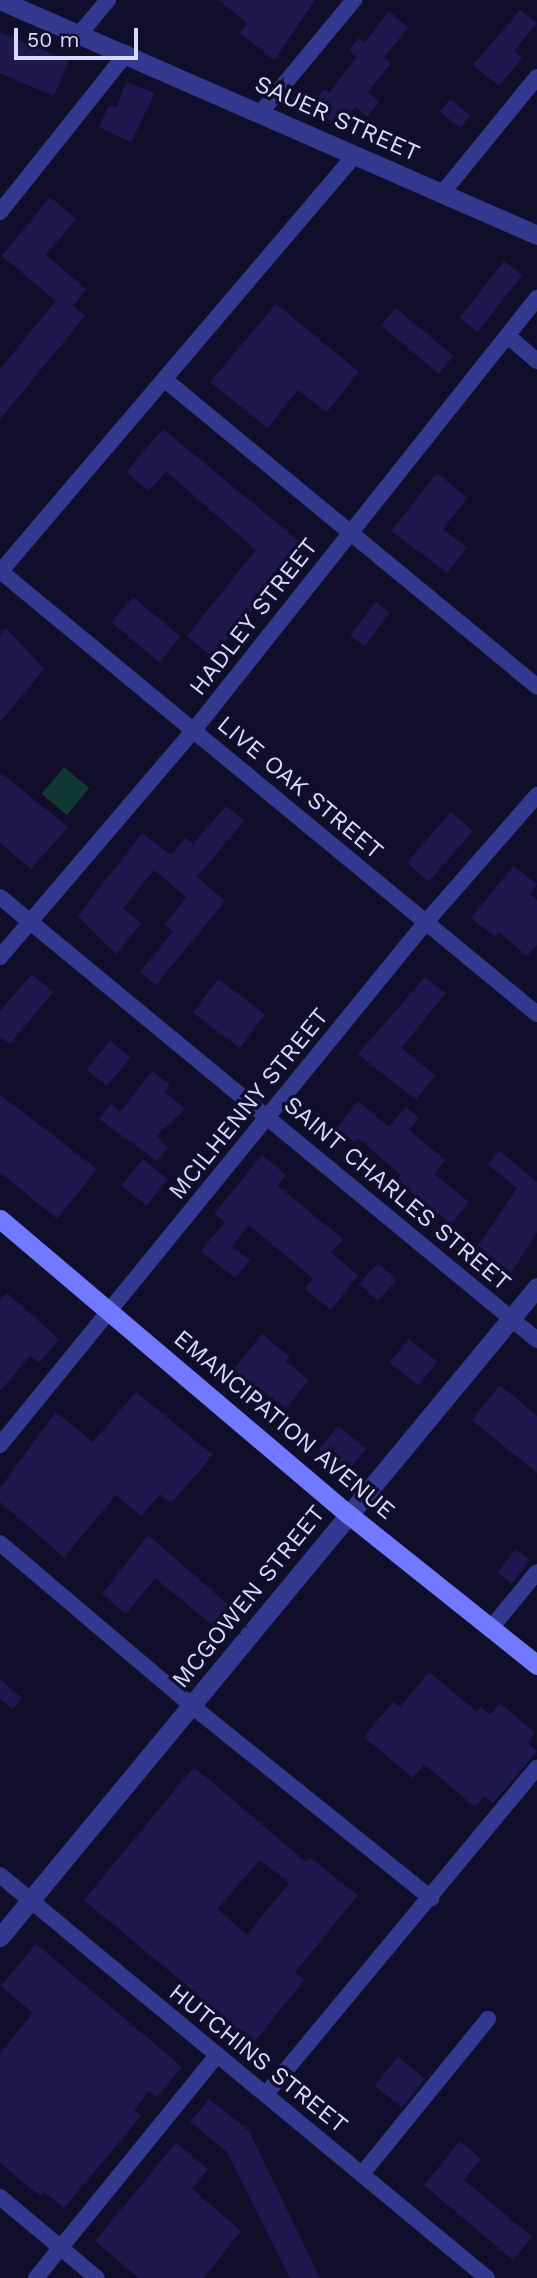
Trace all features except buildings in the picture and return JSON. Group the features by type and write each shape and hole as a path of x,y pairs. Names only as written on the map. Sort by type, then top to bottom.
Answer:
{"main road":[{"name":"EMANCIPATION AVENUE","path":"0,1219 111,1310 348,1514 537,1665"}],"street":[{"name":"SAUER STREET","path":"0,0 81,32 355,155 444,191 537,235"},
{"path":"81,32 108,0"},
{"path":"261,112 354,0"},
{"path":"0,212 127,53"},
{"path":"444,191 537,77"},
{"path":"0,571 355,155"},
{"name":"HADLEY STREET","path":"0,957 194,730 537,298"},
{"path":"508,336 537,361"},
{"path":"164,379 537,687"},
{"name":"LIVE OAK STREET","path":"0,571 537,1014"},
{"name":"MCILHENNY STREET","path":"0,1445 426,922 537,795"},
{"name":"SAINT CHARLES STREET","path":"0,897 537,1340"},
{"name":"MCGOWEN STREET","path":"0,1937 537,1287"},
{"path":"0,1542 192,1706 430,1898"},
{"path":"491,1628 537,1572"},
{"path":"266,2094 537,1768"},
{"name":"HUTCHINS STREET","path":"0,1875 487,2278"},
{"path":"362,2174 488,2019"},
{"path":"36,2278 217,2055"},
{"path":"0,2197 97,2278"}],"green space":[{"path":"64,767 89,788 67,815 42,794"}]}
